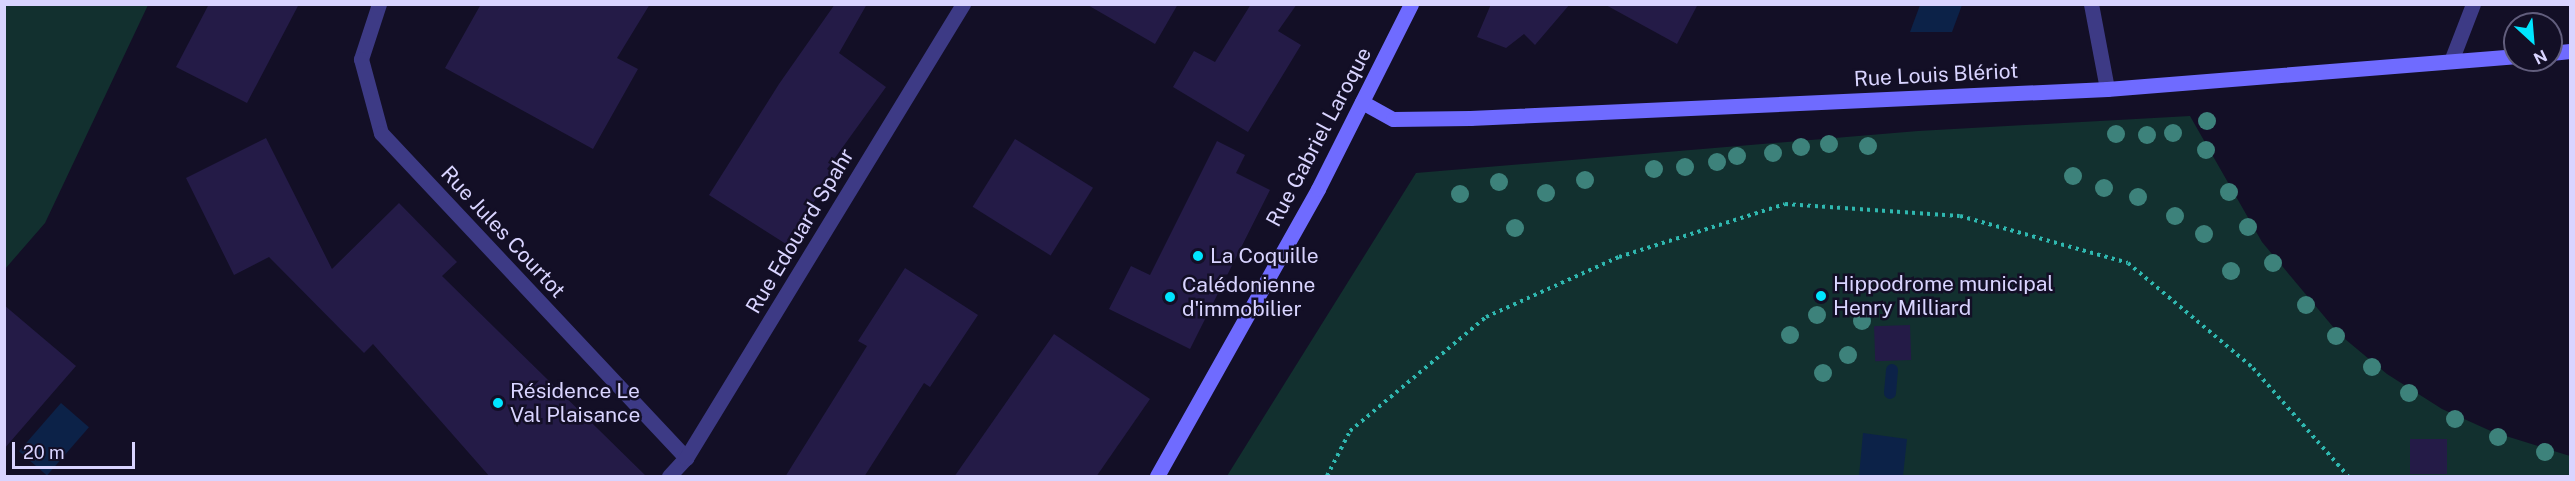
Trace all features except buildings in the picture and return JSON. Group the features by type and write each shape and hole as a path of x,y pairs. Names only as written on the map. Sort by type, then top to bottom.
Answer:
{"street":[{"name":"Rue Jules Courtot","path":"379,4 362,59 381,133 686,458"},
{"name":"Rue Edouard Spahr","path":"669,477 686,458 963,4"},
{"name":"Rue Gabriel Laroque","path":"1157,477 1362,102 1411,4"},
{"path":"2091,4 2107,89"},
{"path":"2451,61 2473,4"},
{"name":"Rue Louis Blériot","path":"1362,102 1393,119 1470,118 2107,89 2503,57"}],"path":[{"path":"1327,477 1350,431 1486,317 1619,257 1785,204 1960,216 2128,263 2253,368 2348,477"}],"green space":[{"path":"5,4 148,5 45,223 5,269"},
{"name":"Hippodrome municipal Henry Milliard","path":"2190,116 2262,242 2339,334 2387,374 2442,409 2493,432 2570,456 2570,476 1227,476 1416,173 1918,131"}],"water":[{"path":"1920,5 1962,5 1952,32 1910,32"},
{"path":"61,403 89,427 47,476 19,451"},
{"path":"1863,433 1907,439 1903,476 1859,476"}],"waterway":[{"path":"1890,393 1892,370"}],"place":[{"name":"La Coquille","path":"1198,256"},
{"name":"Hippodrome municipal Henry Milliard","path":"1821,296"},
{"name":"Calédonienne d'immobilier","path":"1170,297"},
{"name":"Résidence Le Val Plaisance","path":"498,403"}]}
